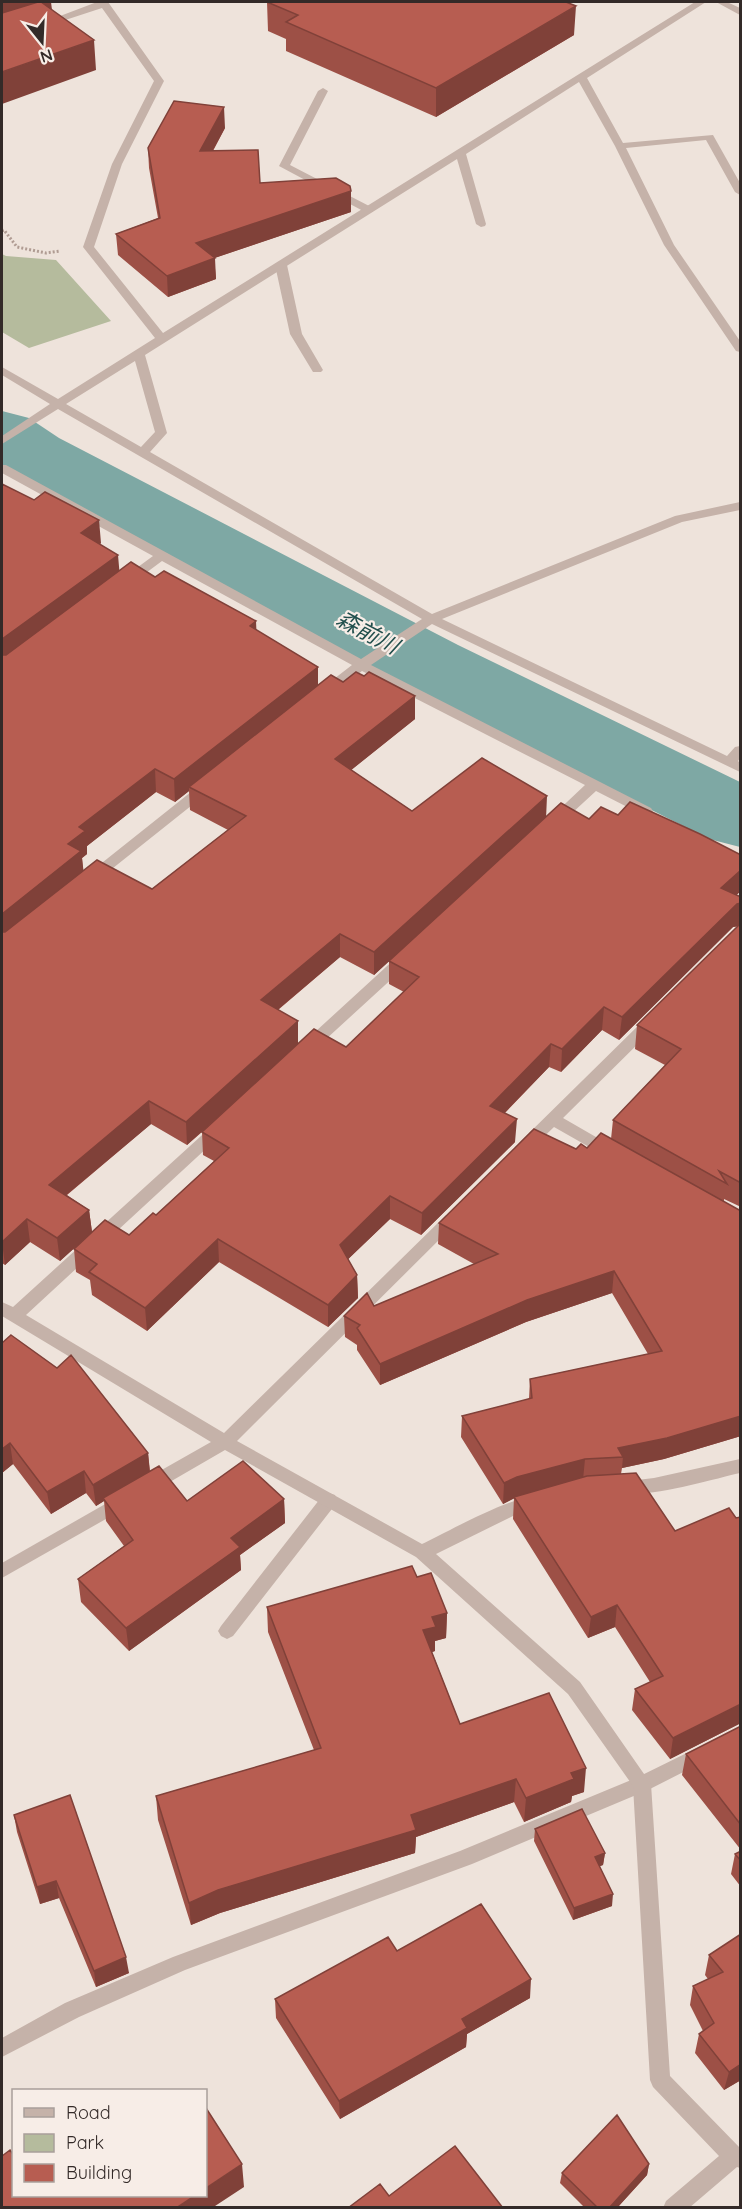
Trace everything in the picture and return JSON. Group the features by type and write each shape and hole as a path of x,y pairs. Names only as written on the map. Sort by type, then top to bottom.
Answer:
{"street":[{"path":"2,441 700,2"},
{"path":"721,2 741,12"},
{"path":"32,28 104,3 159,81 117,164 88,247 162,339"},
{"path":"581,76 620,146 669,245 741,349"},
{"path":"323,91 284,166 369,210"},
{"path":"620,146 710,137 741,192"},
{"path":"460,152 481,224"},
{"path":"281,264 296,334 317,370"},
{"path":"139,354 161,433 142,453"},
{"path":"2,370 431,619 735,766 741,750"},
{"path":"2,468 361,665 657,816"},
{"path":"315,701 361,665 431,619 679,519 741,506"},
{"path":"114,590 161,556"},
{"path":"84,884 213,782"},
{"path":"541,833 594,785"},
{"path":"295,1059 418,946"},
{"path":"519,1153 659,1014"},
{"path":"552,1119 622,1159"},
{"path":"225,1123 8,1312 225,1442 422,1552 574,1688 642,1784 660,2080 737,2158 673,2208"},
{"path":"2,1571 225,1442 460,1210"},
{"path":"608,1488 654,1485 741,1466"},
{"path":"422,1552 516,1507 550,1498"},
{"path":"227,1631 329,1500"},
{"path":"2,2048 72,2010 180,1962 465,1858 642,1784 721,1744"}],"path":[{"path":"2,231 4,230 16,247 46,253 88,247"}],"green space":[{"path":"2,254 56,260 111,321 29,348 2,332"}],"building":[{"path":"38,2 94,40 2,72 2,13"},
{"path":"267,2 566,2 576,6 436,88 286,22 298,15"},
{"path":"174,101 224,107 200,151 258,150 260,183 336,178 350,186 351,191 196,243 215,258 167,276 116,234 160,218 148,148"},
{"path":"2,484 34,500 45,492 99,520 81,533 118,555 2,639"},
{"path":"131,562 155,577 164,571 256,621 250,626 318,667 174,779 155,769 79,827 85,831 68,844 81,851 2,914 2,655 6,655"},
{"path":"356,672 364,676 369,672 415,696 335,759 412,811 482,758 547,796 374,952 340,934 261,1000 298,1021 186,1122 149,1101 49,1185 89,1210 57,1238 27,1219 2,1242 2,932 5,932 97,860 152,889 246,816 189,787 331,675 343,682"},
{"path":"630,802 741,855 741,870 721,888 741,897 741,903 737,904 622,1017 604,1007 562,1049 551,1044 490,1106 517,1119 422,1213 390,1196 340,1245 357,1275 328,1305 218,1239 145,1308 89,1272 97,1264 74,1249 105,1220 129,1235 153,1213 156,1215 229,1148 202,1132 314,1029 346,1047 419,977 389,961 561,803 589,819 601,807 618,815"},
{"path":"741,923 741,1183 719,1171 727,1184 613,1120 681,1049 637,1025"},
{"path":"534,1129 576,1149 581,1144 587,1148 601,1133 741,1211 741,1416 667,1438 618,1448 623,1457 585,1459 517,1477 504,1483 462,1416 532,1398 530,1379 662,1351 614,1271 527,1300 380,1364 357,1328 360,1325 344,1316 367,1293 374,1306 498,1254 439,1223"},
{"path":"11,1335 57,1368 71,1355 148,1453 93,1485 84,1471 47,1492 10,1443 2,1449 2,1343"},
{"path":"243,1461 284,1499 231,1538 240,1547 126,1628 78,1579 133,1540 103,1498 159,1466 187,1501"},
{"path":"636,1473 675,1531 729,1508 736,1518 741,1517 741,1704 673,1738 635,1689 663,1676 617,1605 591,1617 514,1497 587,1476"},
{"path":"412,1566 417,1577 431,1573 447,1613 432,1617 436,1627 423,1630 460,1724 549,1693 586,1768 571,1773 574,1779 526,1798 516,1779 411,1815 416,1830 218,1890 189,1903 156,1796 321,1748 267,1607"},
{"path":"741,1726 741,1825 686,1754"},
{"path":"70,1795 126,1957 94,1971 56,1881 37,1887 14,1815"},
{"path":"582,1809 605,1853 595,1857 613,1894 574,1908 535,1829"},
{"path":"741,1851 741,1861 735,1854"},
{"path":"481,1904 531,1979 462,2019 467,2028 339,2101 275,1999 388,1937 397,1951"},
{"path":"741,1934 741,2064 729,2072 699,2034 714,2023 693,1986 723,1972 709,1955"},
{"path":"207,2110 242,2164 207,2187"},
{"path":"617,2115 649,2164 609,2208 598,2208 562,2173"},
{"path":"455,2146 503,2208 348,2208 380,2184 389,2196"},
{"path":"10,2150 12,2153 12,2197 192,2197 176,2208 2,2208 2,2156"}],"waterway":[{"name":"森前川","path":"2,434 32,454 429,664 740,818"}]}
